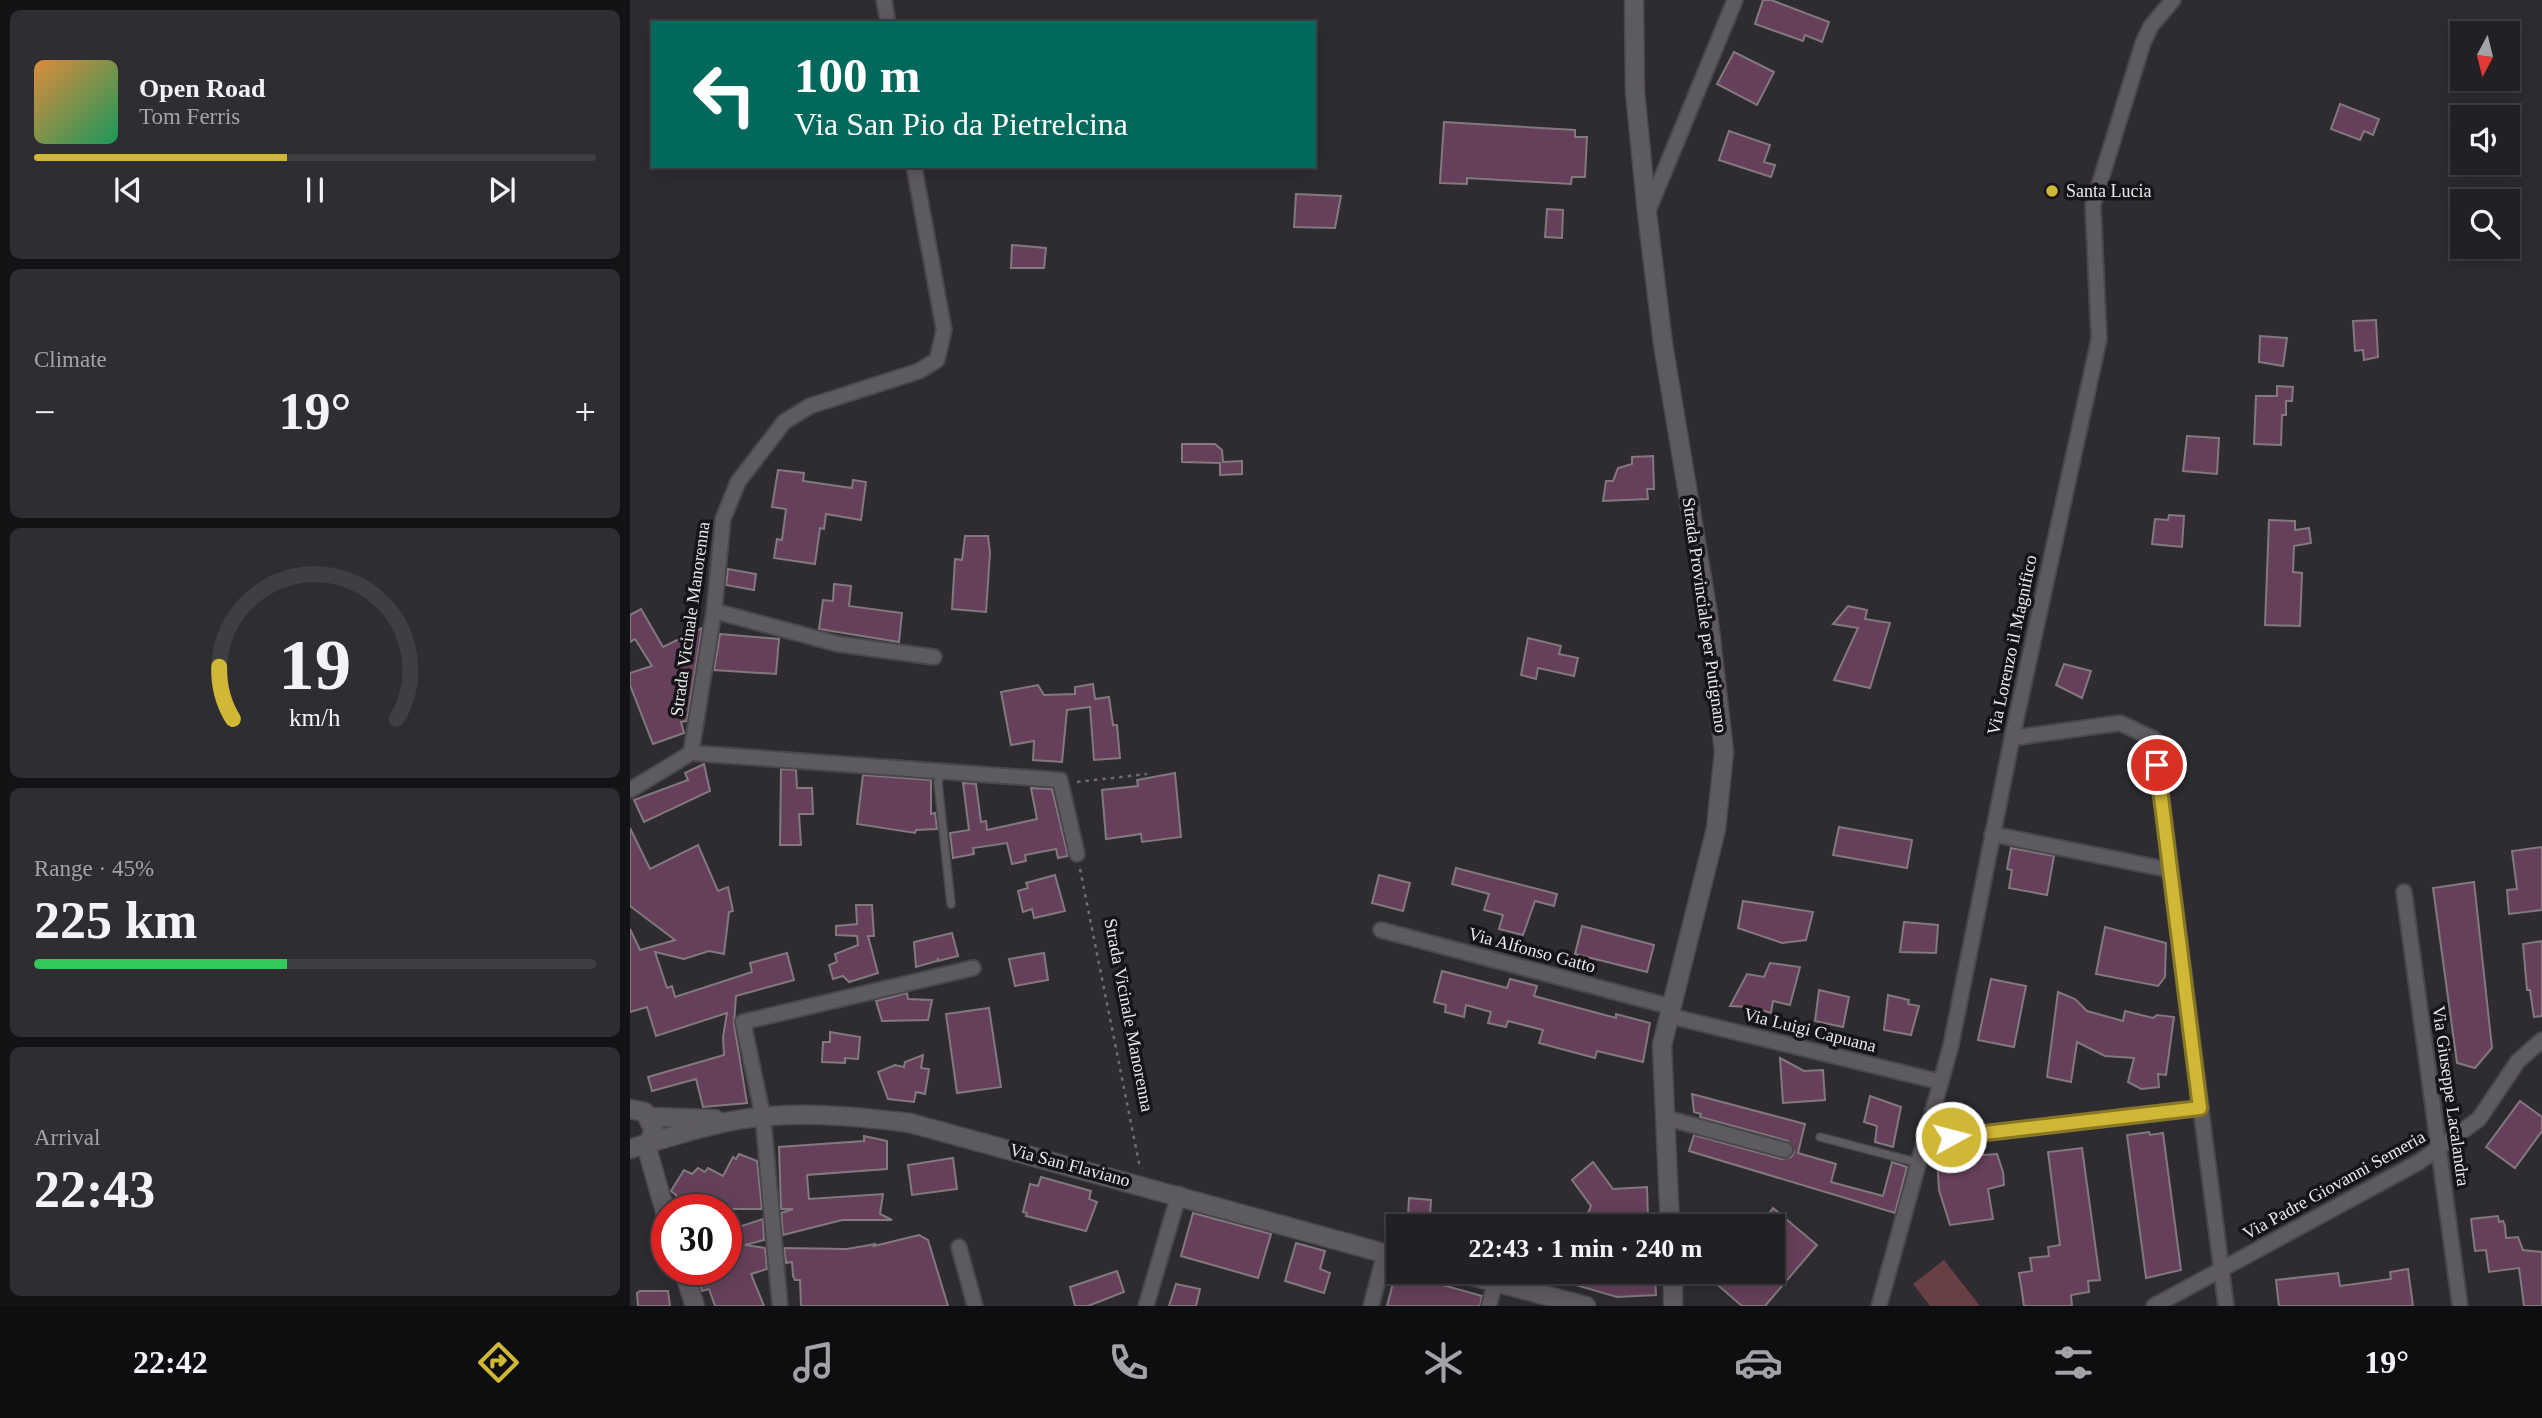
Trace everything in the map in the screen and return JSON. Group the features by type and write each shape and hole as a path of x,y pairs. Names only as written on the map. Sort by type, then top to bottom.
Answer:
{"street":[{"path":"884,0 888,21"},
{"name":"Strada Provinciale per Putignano","path":"1634,0 1633,57 1647,213 1663,344 1708,614 1724,752 1716,829 1662,1045 1670,1214"},
{"path":"1647,213 1735,0"},
{"name":"Via Lorenzo il Magnifico","path":"1879,1306 1941,1082 2012,738 2099,339 2093,205 2143,43 2151,26 2173,0"},
{"name":"Strada Vicinale Manorenna","path":"691,753 714,611 723,519 738,482 784,422 810,406 919,371 937,360 944,330 914,168"},
{"path":"714,611 838,644 934,657"},
{"path":"2012,738 2120,723 2154,739 2226,1306"},
{"path":"630,790 691,753 1060,780 1077,854"},
{"path":"1992,834 2170,870"},
{"name":"Via Giuseppe Lacalandra","path":"2404,892 2460,1306"},
{"name":"Via Alfonso Gatto","path":"1381,930 1671,1012"},
{"path":"780,1306 763,1117 743,1021 973,968"},
{"name":"Via Luigi Capuana","path":"1671,1012 1941,1082"},
{"name":"Via Padre Giovanni Semeria","path":"2154,1306 2419,1162 2479,1119 2518,1061 2541,1042"},
{"path":"1925,1140 2200,1108"},
{"name":"Via San Flaviano","path":"630,1109 639,1109 650,1117 736,1120 840,1114 910,1123 1178,1194 1386,1253"},
{"path":"650,1117 654,1131 638,1147 659,1194"},
{"path":"1666,1118 1785,1150"},
{"name":"Via San Flaviano","path":"638,1147 736,1120"},
{"path":"1146,1306 1178,1194"},
{"path":"959,1247 975,1306"},
{"path":"1371,1306 1386,1270"},
{"path":"1489,1306 1495,1284"},
{"path":"1499,1284 1586,1306"},
{"path":"1672,1284 1673,1306"},
{"path":"688,1285 695,1306"}],"lane":[{"path":"940,772 938,783 951,904"},
{"path":"1820,1137 1919,1163"}],"path":[{"path":"1060,780 1072,782 1147,775"},
{"name":"Strada Vicinale Manorenna","path":"1077,854 1144,1185"}],"shaded area":[{"path":"1944,1260 1980,1306 1930,1306 1913,1284"}],"building":[{"path":"1763,0 1771,0 1829,22 1822,42 1805,35 1803,41 1755,24"},
{"path":"1734,52 1774,72 1757,105 1717,84"},
{"path":"2340,104 2379,119 2373,135 2364,131 2360,140 2331,129"},
{"path":"1444,122 1575,130 1575,137 1587,137 1585,177 1572,177 1571,184 1467,178 1467,184 1440,183"},
{"path":"1729,131 1770,145 1764,162 1775,165 1771,177 1719,160"},
{"path":"1296,194 1341,196 1335,228 1294,227"},
{"path":"1547,209 1563,210 1562,238 1545,237"},
{"path":"1012,245 1046,248 1044,268 1011,268"},
{"path":"2376,320 2378,357 2364,360 2363,350 2355,351 2353,321"},
{"path":"2260,336 2287,338 2283,366 2259,362"},
{"path":"2277,386 2293,387 2292,401 2286,401 2286,415 2282,415 2281,445 2254,444 2256,396 2277,396"},
{"path":"2187,436 2219,438 2217,474 2183,471"},
{"path":"1182,444 1215,444 1222,450 1223,462 1242,461 1242,474 1220,475 1220,463 1182,462"},
{"path":"1653,456 1654,489 1647,489 1648,499 1603,501 1606,481 1613,481 1618,468 1632,464 1632,457"},
{"path":"778,470 804,473 803,481 852,488 853,480 866,482 861,520 826,514 824,529 820,528 815,564 774,558 777,539 782,540 786,509 772,507"},
{"path":"2169,515 2184,516 2182,547 2152,544 2155,519 2168,520"},
{"path":"2269,520 2295,521 2295,530 2309,528 2311,543 2294,546 2293,572 2302,573 2300,626 2265,625"},
{"path":"965,536 988,536 990,553 986,612 952,609 955,559 962,560"},
{"path":"728,569 756,574 754,590 726,585"},
{"path":"834,584 851,586 849,606 902,613 899,642 819,629 823,600 833,601"},
{"path":"1848,606 1867,610 1865,619 1890,623 1870,688 1834,680 1858,628 1833,624"},
{"path":"641,609 663,647 702,628 687,721 681,722 684,733 653,744 630,685 630,673 652,666 635,639 630,642 630,615"},
{"path":"720,634 779,639 776,674 714,670"},
{"path":"1528,638 1561,646 1559,654 1578,658 1574,676 1538,668 1536,679 1521,675"},
{"path":"2064,664 2091,671 2082,698 2056,685"},
{"path":"1093,684 1095,699 1109,697 1113,725 1117,725 1120,758 1094,760 1090,707 1067,710 1062,762 1033,760 1034,741 1011,745 1001,692 1038,685 1044,695 1075,694 1075,687"},
{"path":"704,764 710,791 644,822 634,800 688,780 685,773"},
{"path":"781,769 796,770 797,788 812,788 813,814 799,814 801,845 780,845"},
{"path":"1175,773 1181,837 1142,842 1141,834 1106,839 1102,790 1138,786 1137,780"},
{"path":"863,775 931,780 931,814 935,813 937,829 916,830 915,833 857,824"},
{"path":"963,783 976,784 981,822 986,821 987,830 1037,819 1031,788 1052,789 1068,856 1058,858 1056,849 1025,855 1026,861 1012,864 1007,843 973,848 974,854 953,858 950,833 969,830"},
{"path":"1839,827 1912,840 1907,868 1833,855"},
{"path":"630,828 650,869 698,845 718,891 728,887 733,911 729,912 724,954 709,951 684,959 655,952 667,988 672,986 675,997 752,972 750,963 787,953 794,980 736,996 734,1024 747,1103 703,1107 696,1079 652,1091 648,1077 724,1055 723,1037 727,1013 656,1036 647,1007 630,1012 630,929 640,950 675,940 630,906"},
{"path":"2542,847 2542,910 2509,914 2507,890 2517,889 2512,851"},
{"path":"2011,848 2054,856 2047,895 2009,888 2012,870 2007,869"},
{"path":"1456,868 1557,894 1554,906 1535,901 1523,935 1499,929 1503,915 1484,910 1489,894 1452,884"},
{"path":"1055,875 1065,911 1034,918 1032,909 1023,912 1018,891 1028,888 1026,883"},
{"path":"1379,875 1410,883 1403,911 1372,903"},
{"path":"2474,882 2492,1048 2475,1068 2457,1063 2433,888"},
{"path":"1743,901 1813,912 1806,940 1782,943 1738,928"},
{"path":"856,905 872,905 874,936 868,936 878,973 849,982 843,976 833,979 829,965 837,962 835,954 858,945 857,936 836,935 836,926 857,924"},
{"path":"1904,922 1938,925 1936,953 1900,952"},
{"path":"1582,926 1654,945 1647,972 1575,954"},
{"path":"2105,927 2166,943 2165,977 2158,986 2096,974"},
{"path":"952,933 958,956 938,961 938,958 937,961 916,967 914,942"},
{"path":"2542,941 2542,1016 2534,1017 2530,990 2527,990 2523,944"},
{"path":"1044,953 1048,980 1015,986 1009,959"},
{"path":"1770,963 1800,967 1790,1005 1773,1001 1771,1013 1752,1007 1730,1006 1747,974 1764,977"},
{"path":"1442,971 1507,988 1510,979 1537,986 1534,996 1616,1018 1616,1014 1650,1023 1643,1062 1597,1051 1595,1058 1539,1043 1543,1030 1508,1021 1506,1027 1488,1023 1491,1012 1466,1005 1464,1017 1445,1012 1446,1005 1434,1002"},
{"path":"1991,979 2026,986 2014,1047 1978,1040"},
{"path":"1819,990 1849,997 1843,1027 1815,1021"},
{"path":"2058,992 2075,999 2087,1011 2123,1021 2125,1011 2153,1018 2157,1015 2174,1017 2166,1075 2158,1074 2159,1087 2141,1089 2128,1082 2134,1058 2105,1056 2077,1042 2071,1082 2047,1077"},
{"path":"907,993 908,999 932,1000 928,1020 882,1021 876,1001"},
{"path":"1888,995 1909,1000 1908,1004 1919,1006 1911,1035 1884,1030"},
{"path":"989,1008 1001,1087 957,1093 946,1014"},
{"path":"830,1032 860,1037 858,1059 845,1058 845,1063 822,1062 823,1042 830,1042"},
{"path":"923,1055 921,1068 929,1069 925,1094 916,1092 914,1102 888,1099 878,1072 895,1065 904,1067 905,1062"},
{"path":"1780,1058 1804,1071 1823,1070 1825,1100 1783,1103"},
{"path":"1692,1094 1805,1124 1798,1153 1836,1164 1831,1182 1883,1196 1892,1162 1907,1167 1895,1213 1689,1151 1694,1135 1782,1159 1791,1157 1794,1152 1788,1141 1700,1117 1701,1114 1694,1112"},
{"path":"1870,1096 1901,1107 1893,1147 1875,1142 1877,1126 1864,1122"},
{"path":"2520,1101 2542,1117 2542,1131 2515,1168 2486,1147"},
{"path":"2149,1132 2150,1135 2163,1133 2181,1270 2146,1278 2127,1135"},
{"path":"864,1136 887,1141 887,1169 807,1175 809,1199 883,1194 880,1214 892,1220 842,1220 783,1235 781,1213 793,1209 781,1209 779,1147 864,1141"},
{"path":"2082,1148 2100,1280 2088,1281 2089,1292 2071,1295 2072,1306 2024,1306 2019,1273 2032,1271 2030,1258 2049,1256 2048,1247 2060,1245 2048,1152"},
{"path":"1978,1150 1983,1155 1997,1154 2003,1172 2004,1185 1988,1189 1993,1219 1950,1225 1939,1190 1937,1157"},
{"path":"739,1154 757,1161 762,1209 742,1209 742,1194 675,1194 671,1191 684,1170 692,1174 698,1168 705,1172 708,1168 723,1176 733,1157 736,1159"},
{"path":"953,1158 957,1189 912,1195 908,1165"},
{"path":"1593,1162 1613,1189 1647,1187 1648,1214 1588,1214 1591,1206 1572,1180"},
{"path":"1041,1177 1091,1191 1089,1199 1097,1202 1086,1231 1026,1216 1027,1213 1023,1212 1030,1184 1038,1186"},
{"path":"1409,1198 1431,1200 1430,1214 1408,1214"},
{"path":"1773,1208 1780,1214 1769,1214"},
{"path":"1193,1213 1271,1234 1258,1278 1181,1256"},
{"path":"2498,1216 2499,1222 2503,1221 2505,1226 2506,1238 2518,1237 2523,1250 2542,1252 2542,1306 2524,1306 2519,1268 2489,1272 2486,1250 2475,1251 2471,1219"},
{"path":"1785,1218 1817,1245 1785,1283"},
{"path":"763,1219 764,1240 745,1245 765,1248 767,1269 751,1274 764,1306 715,1306 709,1289 702,1291 700,1285 742,1285 742,1226"},
{"path":"919,1235 928,1240 948,1306 801,1306 800,1280 795,1280 793,1276 792,1262 786,1263 784,1248 847,1249 875,1244 874,1246"},
{"path":"1296,1243 1325,1251 1320,1269 1330,1273 1324,1293 1285,1281"},
{"path":"2408,1269 2413,1306 2279,1306 2276,1280 2338,1273 2340,1286 2391,1279 2390,1272"},
{"path":"1117,1271 1124,1292 1088,1306 1075,1306 1070,1287"},
{"path":"1176,1284 1200,1289 1196,1306 1169,1306"},
{"path":"1393,1284 1439,1284 1482,1296 1480,1306 1387,1306"},
{"path":"1572,1284 1656,1284 1656,1295 1617,1297"},
{"path":"1716,1284 1784,1284 1765,1306 1742,1306"},
{"path":"668,1291 670,1306 638,1306 637,1293"}],"place":[{"name":"Santa Lucia","path":"2052,191"}],"route":[{"path":"1951,1137 2200,1108 2157,765"}]}
